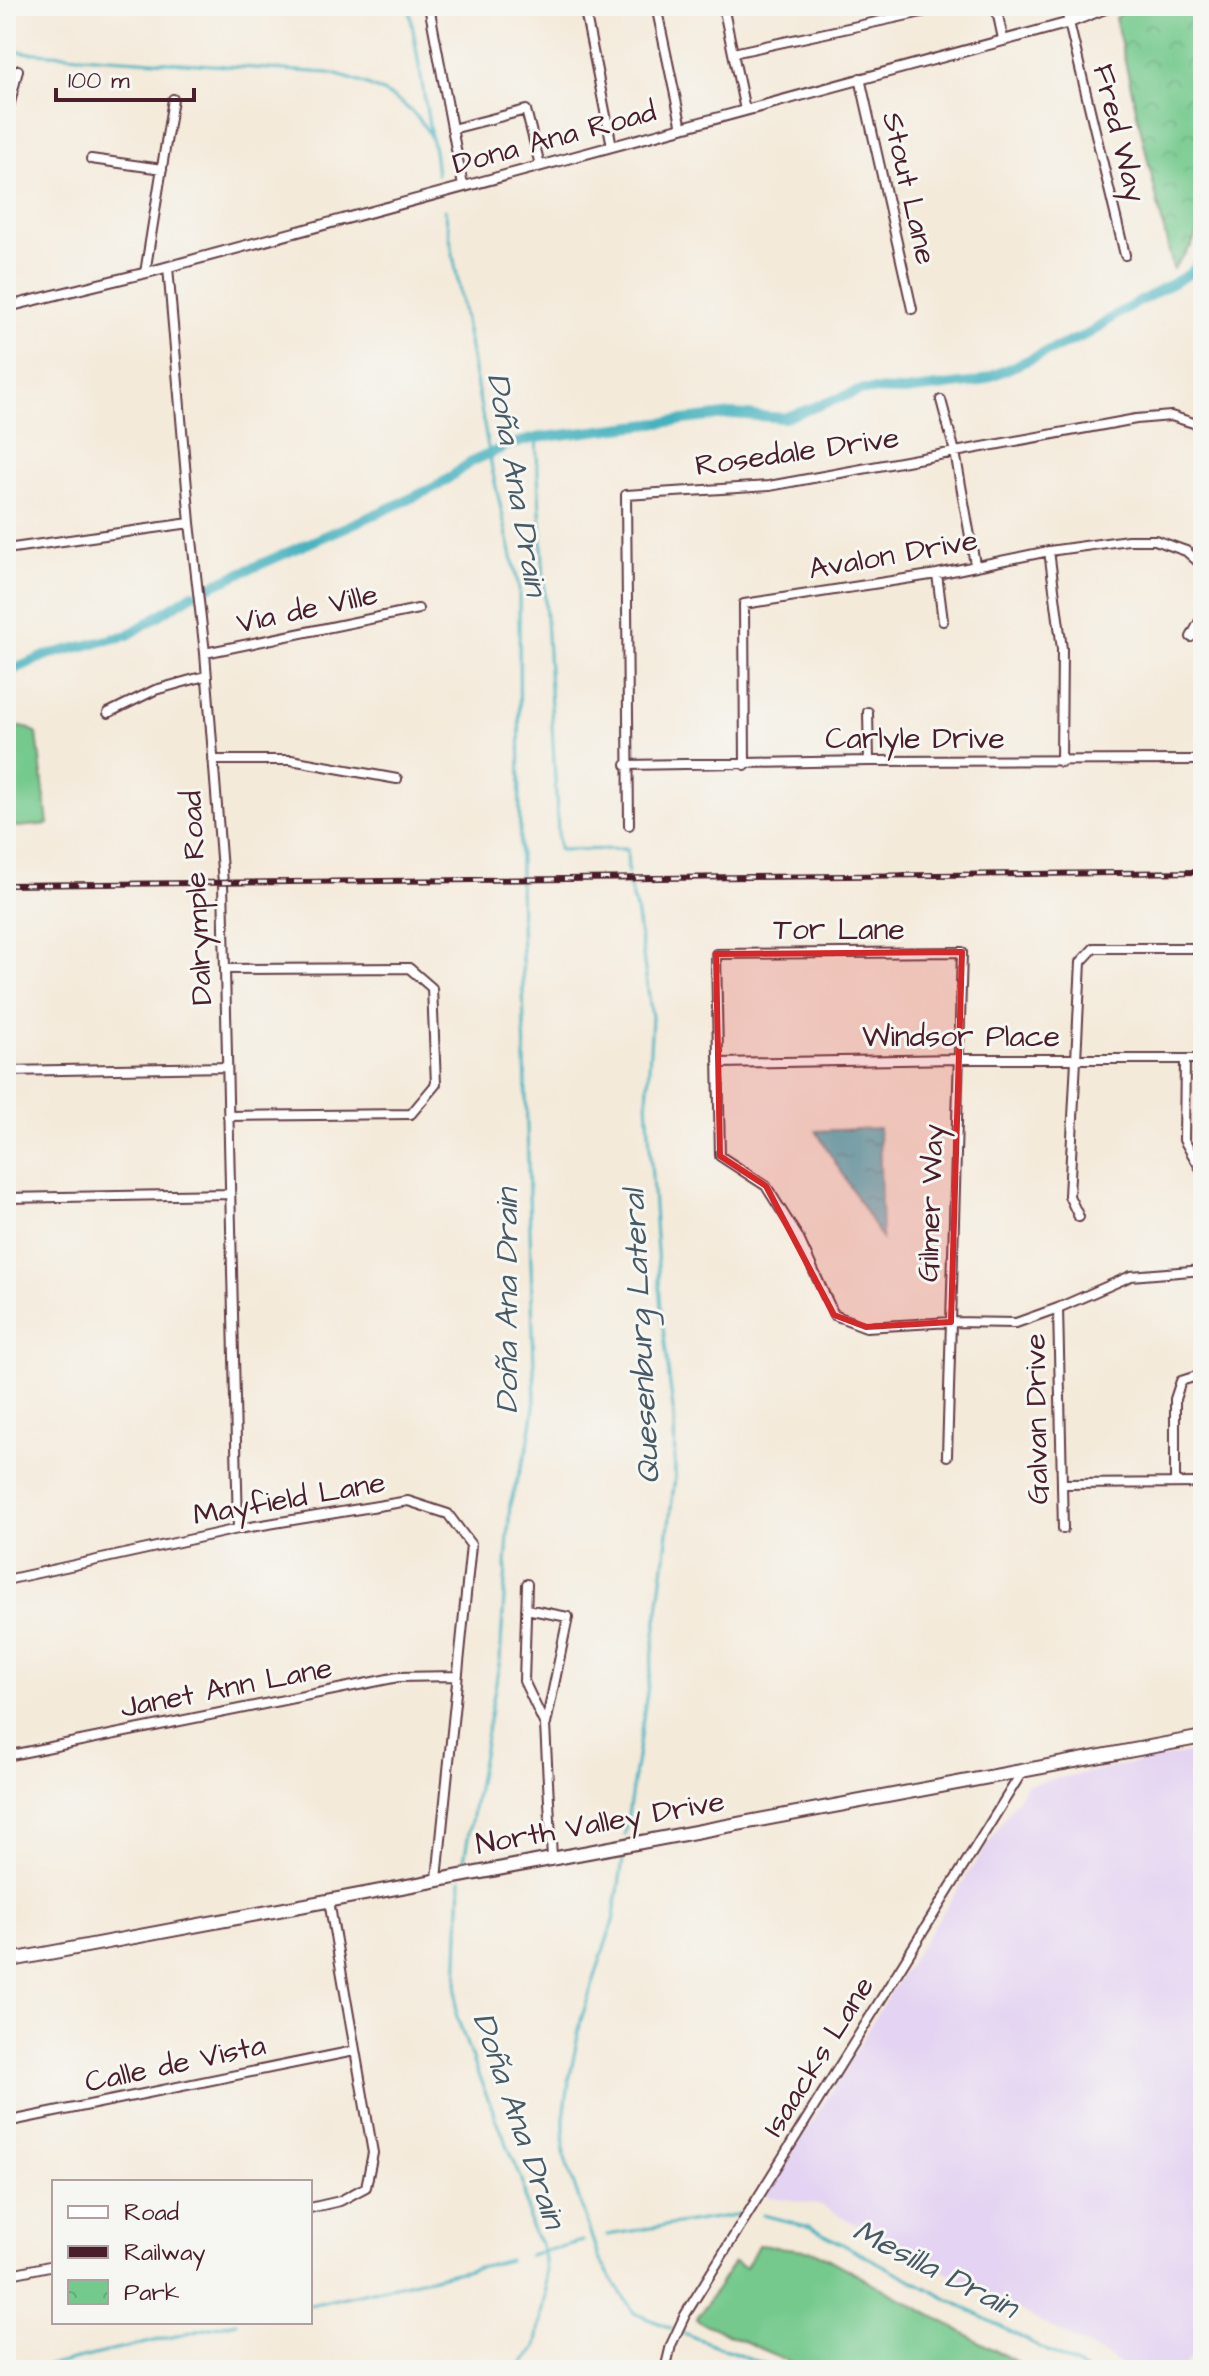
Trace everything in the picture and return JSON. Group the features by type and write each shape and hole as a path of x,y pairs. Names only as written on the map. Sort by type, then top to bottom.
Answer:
{"main road":[{"name":"North Valley Drive","path":"6,1961 1203,1737"}],"street":[{"path":"429,6 463,186"},
{"path":"584,6 612,146"},
{"path":"656,6 682,128"},
{"path":"723,6 745,110"},
{"path":"733,53 950,6"},
{"path":"996,6 1003,39"},
{"name":"Fred Way","path":"1065,6 1125,255"},
{"name":"Dona Ana Road","path":"6,307 168,267 1068,23 1112,6"},
{"path":"6,119 18,70"},
{"name":"Stout Lane","path":"860,78 912,309"},
{"path":"145,273 173,99"},
{"path":"452,129 526,110 540,165"},
{"path":"91,159 162,169"},
{"name":"Dalrymple Road","path":"168,267 190,523 205,653 223,883 238,1529"},
{"path":"941,400 955,452 975,564"},
{"name":"Rosedale Drive","path":"629,825 626,765 626,495 769,486 1136,419 1171,416 1203,425"},
{"path":"6,549 190,523"},
{"name":"Avalon Drive","path":"745,765 744,604 1128,540 1155,540 1186,551 1203,566"},
{"path":"1049,551 1062,649 1061,762"},
{"path":"937,574 943,621"},
{"name":"Via de Ville","path":"205,653 418,609"},
{"path":"1191,637 1203,615"},
{"path":"108,713 155,690 205,676"},
{"path":"868,712 869,761"},
{"path":"213,760 291,760 397,779"},
{"name":"Carlyle Drive","path":"626,765 1203,760"},
{"path":"1079,1217 1069,1196 1081,962 1094,948 1203,948"},
{"name":"Tor Lane","path":"719,1063 716,954 962,952"},
{"name":"Gilmer Way","path":"947,1456 962,952"},
{"path":"225,969 409,968 432,988 436,1084 411,1114 228,1116"},
{"name":"Windsor Place","path":"719,1063 1203,1059"},
{"path":"1185,1060 1184,1140 1202,1171"},
{"path":"719,1063 720,1156 766,1186 798,1237 834,1315 866,1327 951,1322 1016,1323 1131,1276 1203,1270"},
{"path":"6,1071 227,1067"},
{"path":"6,1198 229,1194"},
{"name":"Galvan Drive","path":"1058,1308 1063,1529"},
{"path":"1175,1483 1175,1399 1181,1381 1203,1374"},
{"path":"1062,1484 1203,1483"},
{"name":"Mayfield Lane","path":"6,1580 238,1529 408,1501 448,1514 471,1545 457,1676 442,1878"},
{"path":"527,1584 524,1681 545,1725"},
{"path":"526,1609 568,1617 545,1725 552,1858"},
{"name":"Janet Ann Lane","path":"6,1756 398,1677 457,1676"},
{"name":"Isaacks Lane","path":"665,2370 671,2345 685,2315 1022,1772"},
{"path":"312,2208 340,2201 366,2187 373,2153 329,1901"},
{"name":"Calle de Vista","path":"6,2122 354,2051"},
{"path":"6,2275 52,2265"},
{"path":"1196,2370 1203,2361"}],"highlighted area":[{"path":"962,952 951,1322 866,1327 834,1315 766,1186 720,1156 716,954"}],"shaded area":[{"path":"1203,1750 1203,2341 1181,2370 1132,2370 818,2204 765,2196 884,2002 1027,1784"}],"green space":[{"path":"1131,6 1203,6 1203,220 1192,245 1173,269 1115,18"},
{"path":"20,727 37,734 48,824 18,827 6,824 6,729"},
{"path":"758,2245 814,2251 1031,2370 809,2370 696,2320 734,2262 746,2268"}],"water":[{"path":"879,1128 882,1239 816,1131"}],"waterway":[{"path":"409,6 431,136"},
{"name":"Doña Ana Drain","path":"6,51 329,73 387,94 412,112 432,140 437,174"},
{"name":"Doña Ana Drain","path":"445,210 492,469 519,588 520,888 535,1401 528,1445 510,1504 500,1660 462,1871"},
{"path":"204,589 403,502 439,485 471,462 509,445 536,438 733,414 784,418 862,390 905,391 978,382 1090,333 1117,314 1191,273 1198,264"},
{"path":"1197,266 1203,269"},
{"name":"Quesenburg Lateral","path":"536,438 559,850 627,849 628,873"},
{"path":"6,673 47,655 128,635 193,594"},
{"name":"Quesenburg Lateral","path":"625,1835 675,1477 674,1417 661,1311 647,1102 652,1017 636,909 629,884"},
{"name":"Quesenburg Lateral","path":"624,1854 613,1921 581,2020 564,2117 564,2155 599,2259 634,2313 671,2328"},
{"name":"Doña Ana Drain","path":"461,1879 456,2014 522,2180 531,2229 541,2245 544,2259 546,2294 536,2347 517,2370"},
{"name":"Mesilla Drain","path":"607,2235 741,2214"},
{"name":"Mesilla Drain","path":"763,2215 810,2227 1084,2370"},
{"name":"Mesilla Drain","path":"529,2255 583,2241"},
{"name":"Mesilla Drain","path":"312,2305 509,2260"},
{"name":"Mesilla Drain","path":"29,2370 228,2324"},
{"name":"Quesenburg Lateral","path":"683,2333 780,2370"}],"railway":[{"path":"6,885 1203,872"}]}
